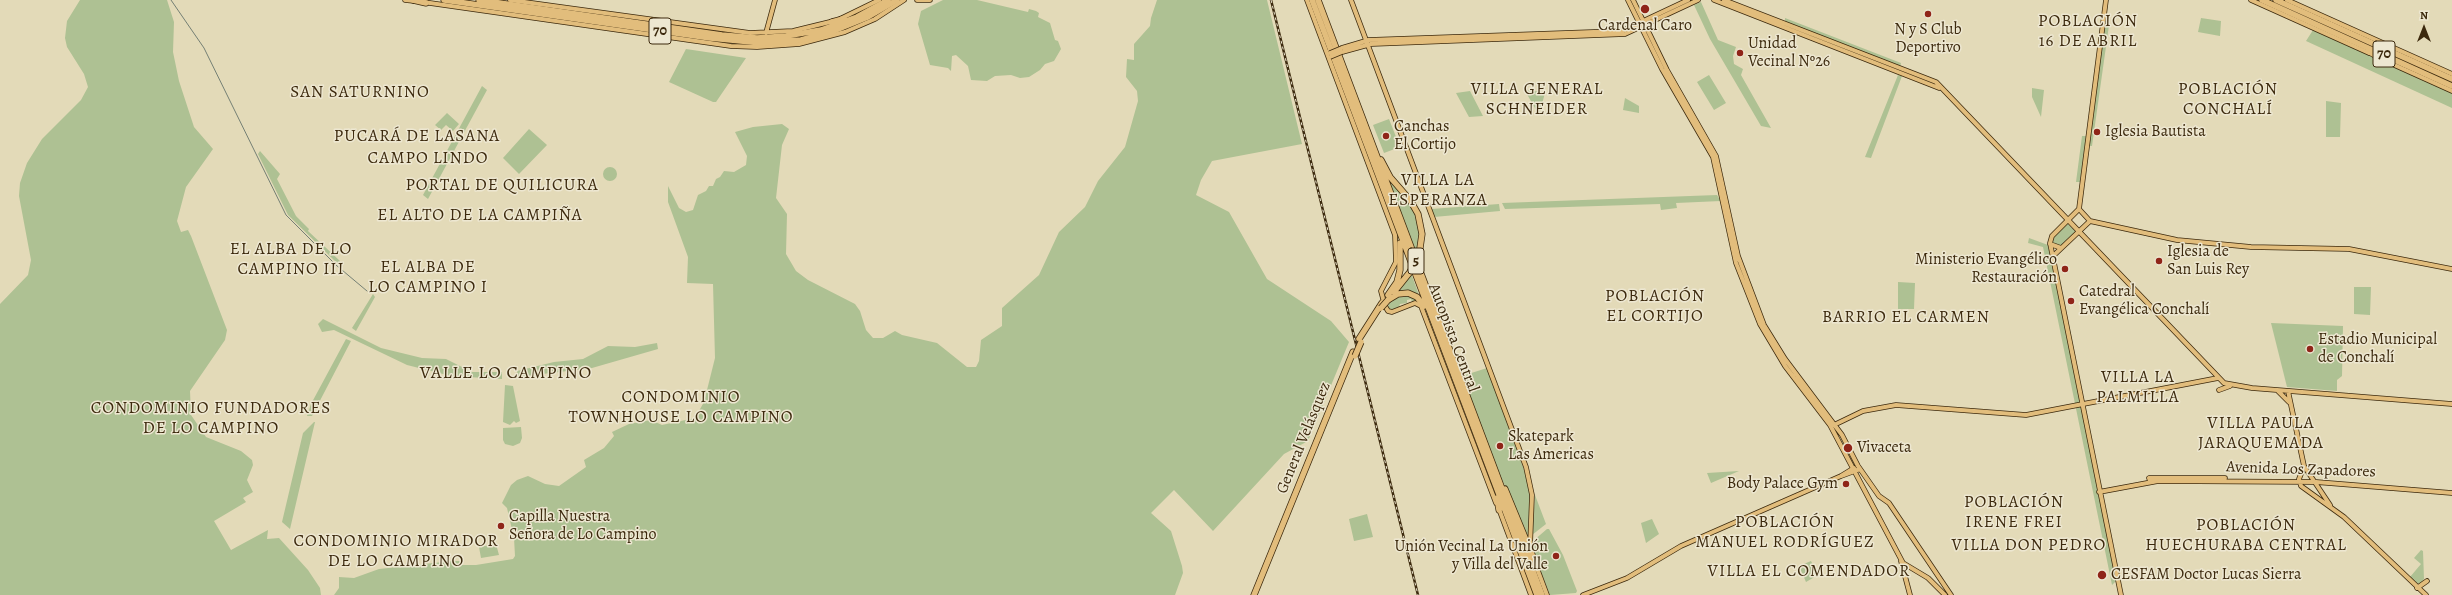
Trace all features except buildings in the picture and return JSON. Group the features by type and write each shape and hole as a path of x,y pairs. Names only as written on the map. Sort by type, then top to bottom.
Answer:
{"highway":[{"path":"413,0 426,3"},
{"name":"70","path":"444,0 752,43 786,42 818,36 897,0"},
{"name":"70","path":"479,0 750,38 786,36 814,32 870,13 888,0"},
{"name":"Autopista Central","path":"1312,0 1431,319 1537,595"},
{"name":"Autopista Central","path":"1318,0 1542,595"},
{"name":"70","path":"2262,0 2452,86"},
{"name":"70","path":"2276,0 2452,79"},
{"path":"832,22 870,13"},
{"path":"832,36 870,13"},
{"path":"2346,37 2382,59"},
{"path":"2388,50 2416,58"},
{"path":"1369,138 1390,177 1410,200 1418,214 1422,234 1419,255 1410,272 1388,298"},
{"path":"1388,298 1398,279 1401,264 1401,250 1395,223"},
{"path":"1388,298 1401,293 1413,295 1420,300 1431,319"},
{"name":"General Velásquez","path":"1254,595 1360,340 1388,298"},
{"name":"General Velásquez","path":"1258,595 1354,354"},
{"path":"1494,470 1510,499 1533,557"},
{"path":"1492,479 1499,510"}],"main road":[{"path":"405,0 742,47 790,45 832,36 875,19 904,0"},
{"path":"510,0 731,31 766,33 797,31 832,22 879,0"},
{"path":"766,33 775,0"},
{"path":"917,0 930,0"},
{"path":"1307,0 1329,55 1396,238 1395,264 1381,291 1385,306 1391,312 1416,303 1421,306 1531,595"},
{"path":"1351,0 1526,467 1532,493 1530,538 1533,557 1547,595"},
{"path":"1628,0 1642,25"},
{"path":"1632,0 1662,69 1712,156 1735,260 1753,304 1764,325 1859,468 1879,496 1889,503 1952,595"},
{"path":"1665,14 1688,0"},
{"path":"1329,55 1367,42 1622,34 1698,0"},
{"path":"1714,0 1941,89"},
{"path":"1724,0 1932,80 2218,378 2230,386"},
{"path":"2106,0 2079,209 2052,236 2050,244 2121,595"},
{"path":"2251,0 2452,91"},
{"path":"2287,0 2452,74"},
{"path":"2079,209 2090,221 2180,240 2251,247 2349,249 2452,269"},
{"path":"2052,257 2090,221"},
{"path":"2050,244 2061,248"},
{"path":"2210,368 2210,378"},
{"path":"1833,427 1859,413 1893,405 1936,407 2020,415 2210,378 2218,378"},
{"path":"2219,390 2230,386 2452,404"},
{"path":"2277,390 2290,404"},
{"path":"2288,391 2304,466 2315,481 2325,500 2426,595"},
{"path":"1833,427 1900,559 1910,595"},
{"path":"2304,466 2300,482 2325,500"},
{"path":"1582,595 1624,580 1682,546 1859,468"},
{"name":"Avenida Los Zapadores","path":"2100,492 2149,479 2315,481 2452,492"},
{"path":"1900,559 1908,568 1928,578 1945,595"},
{"path":"1928,578 1936,573"},
{"path":"2420,591 2427,581"}],"green space":[{"path":"80,0 167,0 174,22 173,52 179,81 194,127 213,149 186,187 177,221 181,232 188,230 191,236 227,330 225,340 190,391 191,415 206,437 241,451 252,460 253,465 247,480 253,492 243,498 246,502 214,521 231,550 268,530 267,539 279,538 308,570 320,588 321,595 0,595 0,304 28,275 31,260 19,196 20,183 27,163 42,139 81,100 88,87 84,74 67,47 65,38 67,21"},
{"path":"943,0 977,0 1028,12 1029,9 1036,11 1039,13 1038,17 1050,23 1055,40 1058,41 1061,49 1054,61 1045,64 1040,70 1029,77 1020,78 1011,75 995,76 987,81 971,80 968,66 956,55 952,56 951,71 948,68 930,65 918,24 921,11"},
{"path":"1157,0 1267,0 1302,144 1212,161 1201,180 1196,195 1229,212 1267,279 1331,321 1349,342 1308,441 1284,454 1213,531 1174,490 1151,513 1171,531 1182,566 1183,573 1175,595 334,595 339,588 339,577 354,578 379,569 452,561 460,561 461,565 476,565 513,559 515,556 514,538 507,508 502,503 511,485 517,480 528,476 545,484 559,486 586,467 584,460 604,448 614,436 612,432 629,424 651,420 662,425 695,418 704,402 715,358 713,284 687,283 688,257 668,202 668,186 679,208 686,212 693,210 698,195 706,191 709,186 713,186 716,179 720,177 724,171 734,172 746,165 747,156 735,132 753,127 782,124 789,129 782,145 776,198 787,214 786,254 796,271 808,280 855,304 860,311 866,330 873,338 883,338 895,331 902,335 937,343 967,367 976,367 979,361 981,340 1002,326 1002,308 1039,275 1059,232 1085,207 1098,181 1125,147 1138,101 1137,91 1126,77 1127,59 1134,60 1134,44 1150,26"},
{"path":"1701,2 1718,40 1736,47 1733,56 1734,64 1743,69 1741,75 1771,128 1761,126 1710,39 1694,5"},
{"path":"1785,18 1901,63 1900,67 1785,22"},
{"path":"2105,18 2110,18 2092,146 2088,146"},
{"path":"2201,18 2221,21 2220,36 2198,32"},
{"path":"2313,30 2452,93 2452,108 2306,41"},
{"path":"686,49 746,58 716,102 669,82"},
{"path":"1709,75 1726,103 1714,110 1697,82"},
{"path":"1898,75 1902,76 1871,158 1865,157"},
{"path":"482,86 487,90 428,199 423,195"},
{"path":"2032,88 2044,90 2041,117 2032,97"},
{"path":"1524,89 1545,93 1539,115"},
{"path":"1470,91 1483,116 1469,117 1456,93"},
{"path":"1625,98 1639,106 1639,113 1623,110"},
{"path":"2326,101 2341,103 2340,137 2326,137"},
{"path":"447,113 459,124 453,131 446,125 441,130 435,125"},
{"name":"Canchas El Cortijo","path":"1389,119 1400,147 1384,153 1373,125"},
{"path":"529,129 547,145 519,174 503,158"},
{"path":"2082,136 2086,136 2080,182 2076,182"},
{"path":"260,151 280,174 277,179 296,216 309,229 308,231 340,261 338,264 288,215 258,154"},
{"path":"607,167 613,167 617,171 617,177 613,181 607,181 603,177 603,171"},
{"path":"1384,169 1415,212 1420,233 1416,256"},
{"path":"1717,195 1721,201 1676,203 1677,208 1661,210 1660,204 1505,209 1502,203"},
{"path":"1499,204 1500,211 1434,217 1431,209"},
{"path":"2067,223 2076,232 2061,246 2052,245 2051,239"},
{"path":"2029,238 2048,245 2117,580 2112,585 2043,247 2028,243"},
{"path":"1411,273 1420,298 1395,294"},
{"path":"1898,282 1915,283 1914,309 1898,309"},
{"path":"2354,287 2371,287 2370,315 2354,314"},
{"path":"373,294 375,297 356,331 352,328"},
{"path":"1409,295 1421,303 1412,302 1411,299 1407,300 1407,303 1400,304 1399,307 1390,310 1388,305 1398,296"},
{"path":"323,319 381,348 422,358 446,359 472,372 502,372 502,379 451,376 407,365 334,330 322,332 318,324"},
{"name":"Estadio Municipal de Conchalí","path":"2271,323 2343,326 2342,376 2337,380 2337,391 2287,387"},
{"path":"346,339 351,341 312,416 307,416 311,404"},
{"path":"657,343 658,349 592,368 518,377 517,371 554,362 583,359 608,346 635,347"},
{"path":"1487,368 1530,486 1528,539 1512,499 1500,476 1462,376"},
{"path":"505,385 513,386 520,421 516,423 514,421 510,425 503,422"},
{"path":"314,422 290,529 282,522 303,433"},
{"path":"521,427 522,438 520,443 513,446 505,444 503,440 503,428"},
{"path":"1739,471 1711,483 1707,473"},
{"path":"1535,495 1546,524 1532,535"},
{"path":"1367,514 1373,537 1354,541 1349,519"},
{"path":"1652,519 1659,534 1646,543 1641,523"},
{"path":"1549,529 1563,555 1577,591 1576,593 1550,595 1532,550 1533,541"},
{"path":"496,544 499,555 481,558 479,547"},
{"path":"2421,550 2423,551 2424,579 2420,585 2410,577 2421,564 2414,558"},
{"path":"1811,561 1818,575 1806,582 1799,566"}],"waterway":[{"path":"171,0 204,48 286,215 336,265 367,291"}],"railway":[{"path":"1271,0 1418,595"}],"place":[{"name":"Cardenal Caro","path":"1645,9"},
{"name":"N y S Club Deportivo","path":"1928,14"},
{"name":"Unidad Vecinal Nº26","path":"1740,53"},
{"name":"Iglesia Bautista","path":"2097,132"},
{"name":"Canchas El Cortijo","path":"1386,136"},
{"name":"Iglesia de San Luis Rey","path":"2159,261"},
{"name":"Ministerio Evangélico Restauración","path":"2065,269"},
{"name":"Catedral Evangélica Conchalí","path":"2071,301"},
{"name":"Estadio Municipal de Conchalí","path":"2310,349"},
{"name":"Skatepark Las Americas","path":"1500,446"},
{"name":"Vivaceta","path":"1848,448"},
{"name":"Body Palace Gym","path":"1846,484"},
{"name":"Capilla Nuestra Señora de Lo Campino","path":"501,526"},
{"name":"Unión Vecinal La Unión y Villa del Valle","path":"1556,556"},
{"name":"CESFAM Doctor Lucas Sierra","path":"2102,575"}],"district":[{"name":"POBLACIÓN 16 DE ABRIL","path":"2088,32"},
{"name":"SAN SATURNINO","path":"360,93"},
{"name":"VILLA GENERAL SCHNEIDER","path":"1537,100"},
{"name":"POBLACIÓN CONCHALÍ","path":"2228,100"},
{"name":"PUCARÁ DE LASANA","path":"417,137"},
{"name":"CAMPO LINDO","path":"428,159"},
{"name":"PORTAL DE QUILICURA","path":"502,186"},
{"name":"VILLA LA ESPERANZA","path":"1438,191"},
{"name":"EL ALTO DE LA CAMPIÑA","path":"480,216"},
{"name":"EL ALBA DE LO CAMPINO III","path":"291,260"},
{"name":"EL ALBA DE LO CAMPINO I","path":"428,278"},
{"name":"POBLACIÓN EL CORTIJO","path":"1655,307"},
{"name":"BARRIO EL CARMEN","path":"1906,318"},
{"name":"VALLE LO CAMPINO","path":"506,374"},
{"name":"VILLA LA PALMILLA","path":"2138,388"},
{"name":"CONDOMINIO TOWNHOUSE LO CAMPINO","path":"681,408"},
{"name":"CONDOMINIO FUNDADORES DE LO CAMPINO","path":"211,419"},
{"name":"VILLA PAULA JARAQUEMADA","path":"2261,434"},
{"name":"POBLACIÓN IRENE FREI","path":"2014,513"},
{"name":"POBLACIÓN MANUEL RODRÍGUEZ","path":"1785,533"},
{"name":"POBLACIÓN HUECHURABA CENTRAL","path":"2246,536"},
{"name":"VILLA DON PEDRO","path":"2029,546"},
{"name":"CONDOMINIO MIRADOR DE LO CAMPINO","path":"396,552"},
{"name":"VILLA EL COMENDADOR","path":"1809,572"}]}
